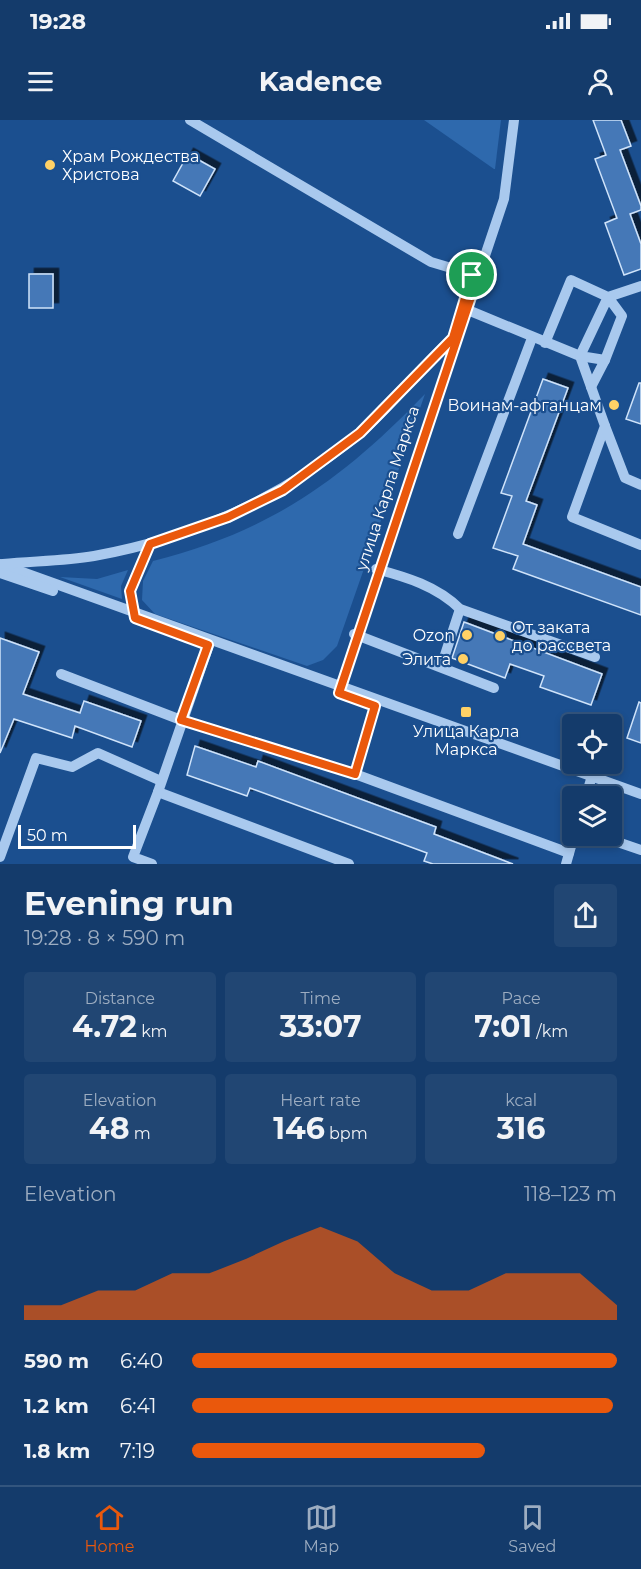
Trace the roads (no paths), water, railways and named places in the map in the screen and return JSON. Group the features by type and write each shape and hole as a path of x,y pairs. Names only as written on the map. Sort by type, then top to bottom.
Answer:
{"street":[{"path":"190,120 431,262 475,276 504,199 514,120"},
{"name":"улица Карла Маркса","path":"338,689 465,309 499,199 509,120"},
{"path":"545,343 571,280 608,297 622,316 605,360 591,387"},
{"path":"641,286 608,297 580,356 625,478 641,485"},
{"path":"465,309 580,356 605,360"},
{"path":"0,564 92,556 150,544 228,517 283,490 360,433 456,336"},
{"path":"458,534 532,338"},
{"path":"605,426 572,518 641,545"},
{"path":"134,615 130,591 150,544"},
{"path":"0,564 134,615 591,779 641,800"},
{"path":"378,570 406,576 450,599 460,609 594,657"},
{"path":"0,573 134,615 208,645 338,689 375,706 641,794"},
{"path":"441,667 460,609"},
{"path":"356,634 494,688"},
{"path":"152,864 133,857 158,792 208,645"},
{"path":"61,674 181,720 355,774 569,853"},
{"path":"355,774 375,706"},
{"path":"0,857 36,758 72,767 98,753 161,781"},
{"path":"589,786 591,779"},
{"path":"158,792 349,864"},
{"path":"622,844 641,850"},
{"path":"566,864 571,846"}],"place":[{"name":"Храм Рождества Христова","path":"50,165"},
{"name":"Воинам-афганцам","path":"614,405"},
{"name":"Ozon","path":"467,635"},
{"name":"От заката до рассвета","path":"500,636"},
{"name":"Элита","path":"463,659"},
{"name":"Улица Карла Маркса","path":"466,712"}]}
